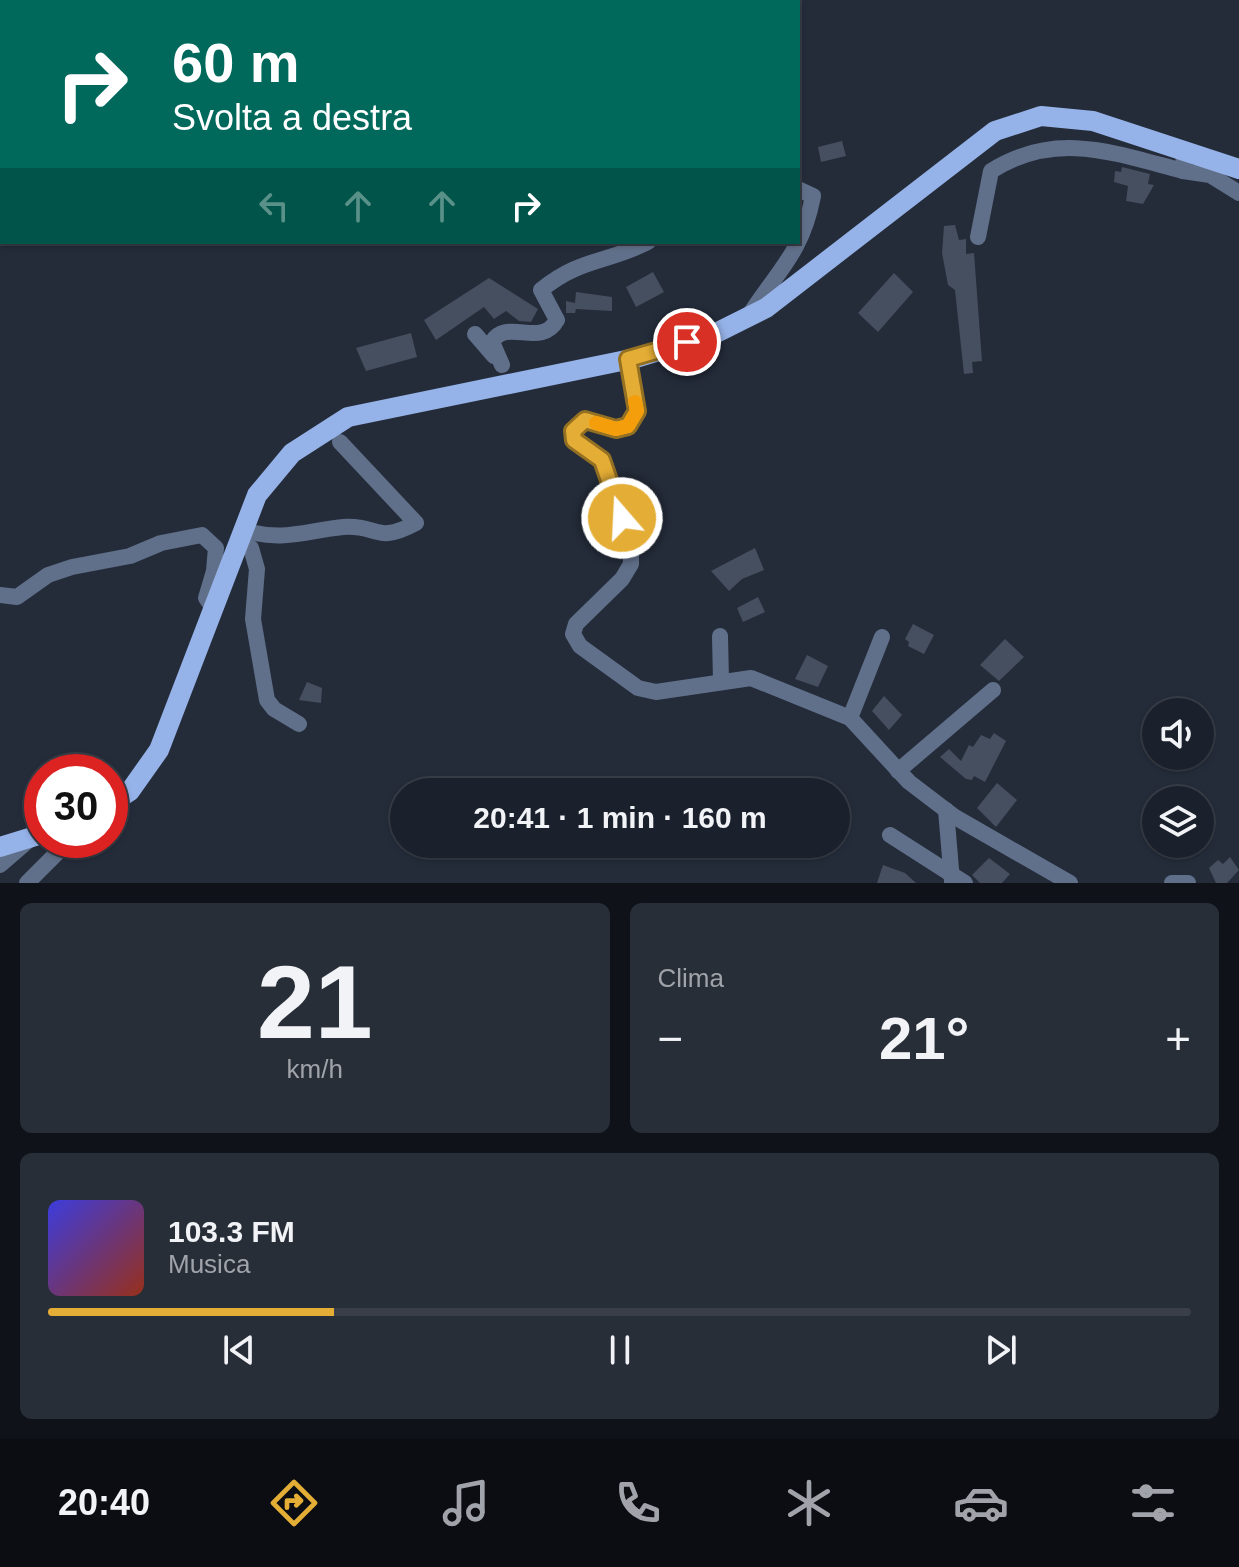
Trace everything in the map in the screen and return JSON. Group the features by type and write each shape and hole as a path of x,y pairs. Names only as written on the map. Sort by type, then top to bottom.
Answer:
{"main road":[{"path":"128,792 159,750 213,608 247,539 257,495 292,453 348,417 628,359 712,335 766,308 995,131 1041,116 1093,121 1183,161 1239,169"},
{"path":"0,847 24,841"}],"street":[{"path":"978,237 991,171 1017,155 1066,147 1183,161 1239,193"},
{"path":"800,190 813,196 800,242"},
{"path":"502,365 492,342 497,334 506,330 540,335 552,329 557,320 541,290 578,265 628,252 644,244"},
{"path":"747,318 788,264 799,244"},
{"path":"475,334 516,381"},
{"path":"628,359 637,411 628,426 616,429 585,420 577,424 573,432 574,440 602,460 631,546 631,564 622,579 582,616 573,634 587,652 638,688 656,692 751,678 850,718 898,771 946,810 1070,883"},
{"path":"299,724 274,709 267,700 253,619 257,569 247,539 309,535 346,527 394,535 416,523 340,442"},
{"path":"0,595 17,597 48,575 130,556 192,534 202,535 216,548 214,571 206,598 213,608"},
{"path":"720,636 721,681"},
{"path":"850,718 882,637"},
{"path":"898,771 993,690"},
{"path":"946,810 957,880"},
{"path":"890,835 957,880"},
{"path":"0,865 24,847"},
{"path":"27,883 52,858"},
{"path":"1172,883 1188,883"}],"building":[{"path":"842,141 846,156 821,162 818,147"},
{"path":"1122,167 1150,174 1148,184 1154,185 1143,204 1126,201 1128,186 1114,182 1115,171 1121,172"},
{"path":"955,225 959,240 966,239 966,254 974,253 982,361 972,362 973,373 964,374 955,290 948,285 942,253 944,226"},
{"path":"653,272 664,292 636,307 626,287"},
{"path":"894,273 913,292 878,332 858,313"},
{"path":"489,278 538,309 531,322 519,321 506,311 494,319 484,307 436,340 424,320"},
{"path":"576,292 612,297 612,311 576,309 575,313 566,313 566,301 575,303"},
{"path":"411,333 417,357 366,371 356,348"},
{"path":"755,548 764,570 742,579 729,591 711,571"},
{"path":"758,597 765,612 743,622 737,608"},
{"path":"913,624 934,635 924,654 908,646 909,642 905,639"},
{"path":"1005,639 1024,657 999,681 980,665"},
{"path":"807,655 828,666 818,687 795,679"},
{"path":"307,682 322,688 321,703 299,700"},
{"path":"884,696 902,715 889,730 872,711"},
{"path":"994,733 1006,741 985,782 974,776 972,780 966,779 940,757 949,749 961,761 969,745 973,747 981,735 990,739"},
{"path":"997,783 1017,800 996,827 977,808"},
{"path":"1230,857 1239,870 1227,883 1216,883 1209,868 1218,860 1223,864"},
{"path":"989,858 1010,874 1002,883 980,883 972,875"},
{"path":"883,865 905,873 916,883 877,883"}],"slow traffic":[{"path":"596,423 616,429 628,426 637,411 635,402"}],"route":[{"path":"622,518 602,460 582,448 574,440 573,431 577,424 585,420 616,429 628,426 637,411 628,359 687,342"}]}
